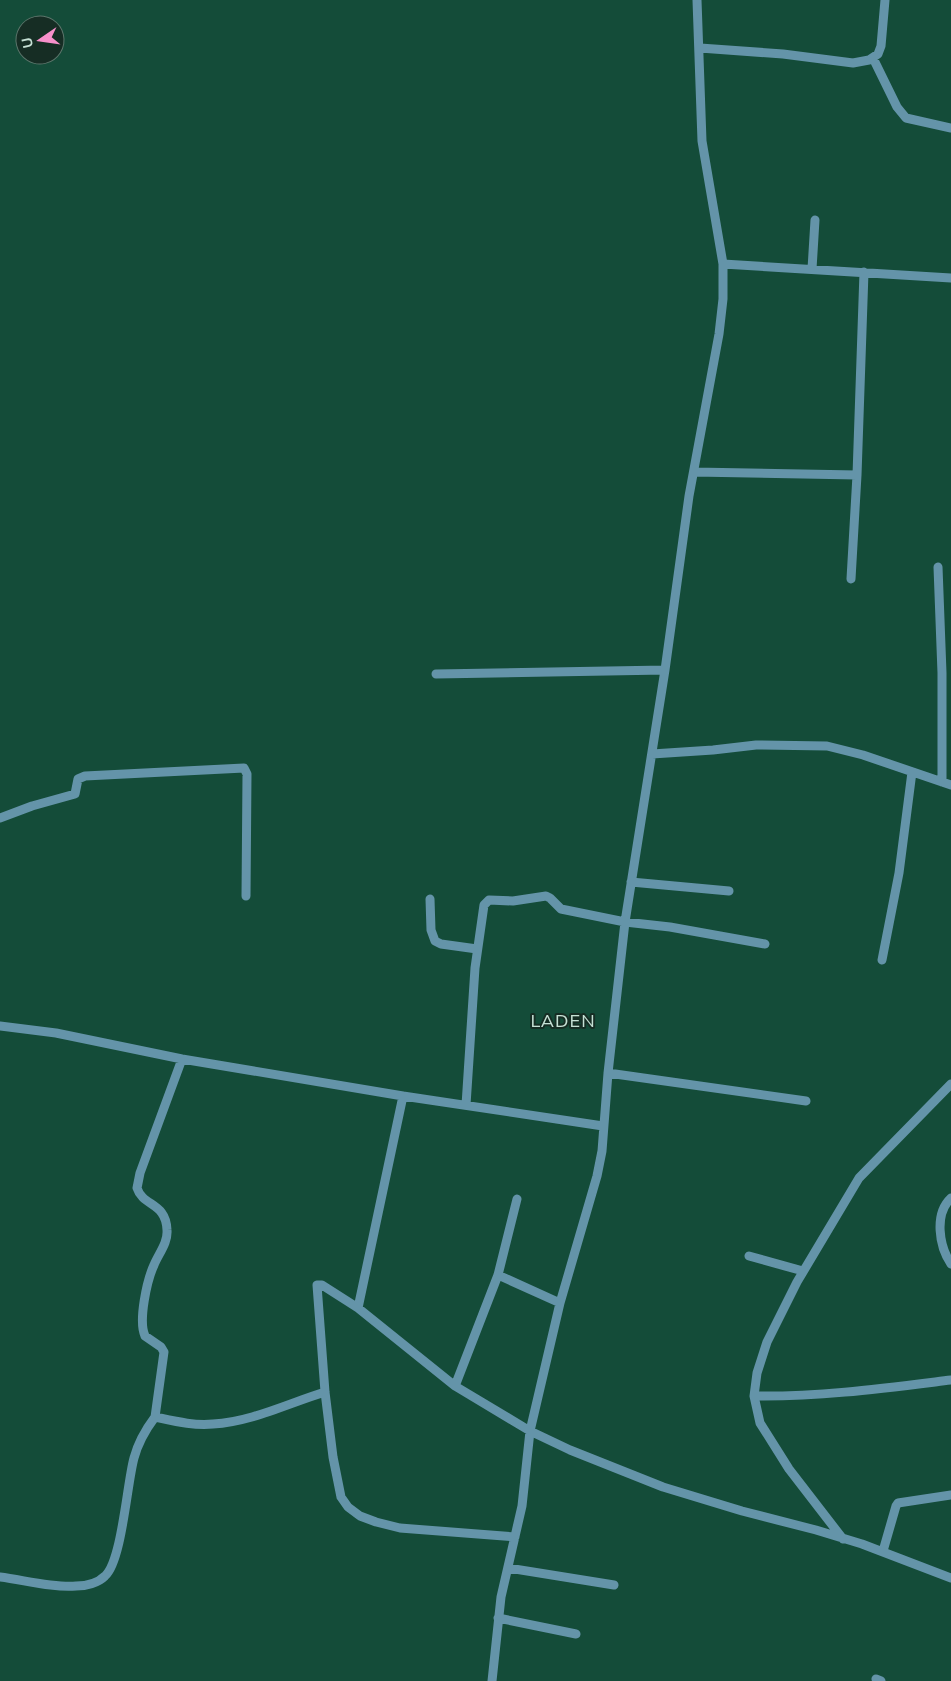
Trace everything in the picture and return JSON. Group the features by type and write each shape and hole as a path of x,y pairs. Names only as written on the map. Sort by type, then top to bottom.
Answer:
{"street":[{"path":"492,1681 498,1618 522,1506 530,1431 560,1303 597,1176 602,1151 608,1073 625,922 694,472 719,334 723,299 723,264 702,141 698,0"},
{"path":"700,48 783,54 853,63 873,58 878,54 881,46 885,0"},
{"path":"873,58 897,107 906,118 951,128"},
{"path":"812,269 815,220"},
{"path":"723,264 951,278"},
{"path":"851,579 857,475 864,272"},
{"path":"694,472 857,475"},
{"path":"938,567 942,673 942,782"},
{"path":"436,674 665,670"},
{"path":"652,754 756,745 827,746 864,754 951,785"},
{"path":"0,818 32,806 75,794 78,779 85,776 244,768 247,774 246,896"},
{"path":"882,960 899,873 912,772"},
{"path":"631,882 729,891"},
{"path":"466,1105 477,949 484,905 491,900 513,901 546,896 561,909 625,922 670,927 764,944"},
{"path":"430,899 430,930 435,941 441,944 477,949"},
{"path":"0,1026 56,1033 182,1058 403,1096 603,1126"},
{"path":"0,1577 76,1586 94,1583 106,1576 112,1566 118,1548 134,1457 143,1436 155,1417 164,1352 161,1347 144,1336 142,1322 152,1268 165,1245 167,1230 163,1214 141,1196 137,1188 140,1173 182,1058"},
{"path":"608,1073 806,1101"},
{"path":"844,1539 789,1469 760,1423 754,1396 757,1373 767,1342 803,1271 860,1178 951,1084"},
{"path":"358,1308 403,1096"},
{"path":"951,1198 943,1208 940,1220 944,1248 951,1264"},
{"path":"455,1386 498,1275 517,1199"},
{"path":"749,1256 803,1271"},
{"path":"498,1275 560,1303"},
{"path":"515,1537 400,1528 360,1516 348,1507 341,1497 333,1457 317,1286 322,1285 358,1308 455,1386 530,1431 591,1460 663,1487 883,1551 919,1567 951,1578"},
{"path":"754,1396 790,1396 861,1391 951,1380"},
{"path":"155,1417 198,1424 236,1421 326,1392"},
{"path":"883,1551 898,1503 951,1494"},
{"path":"508,1568 614,1585"},
{"path":"498,1618 576,1634"}],"district":[{"name":"LADEN","path":"563,1020"}]}
